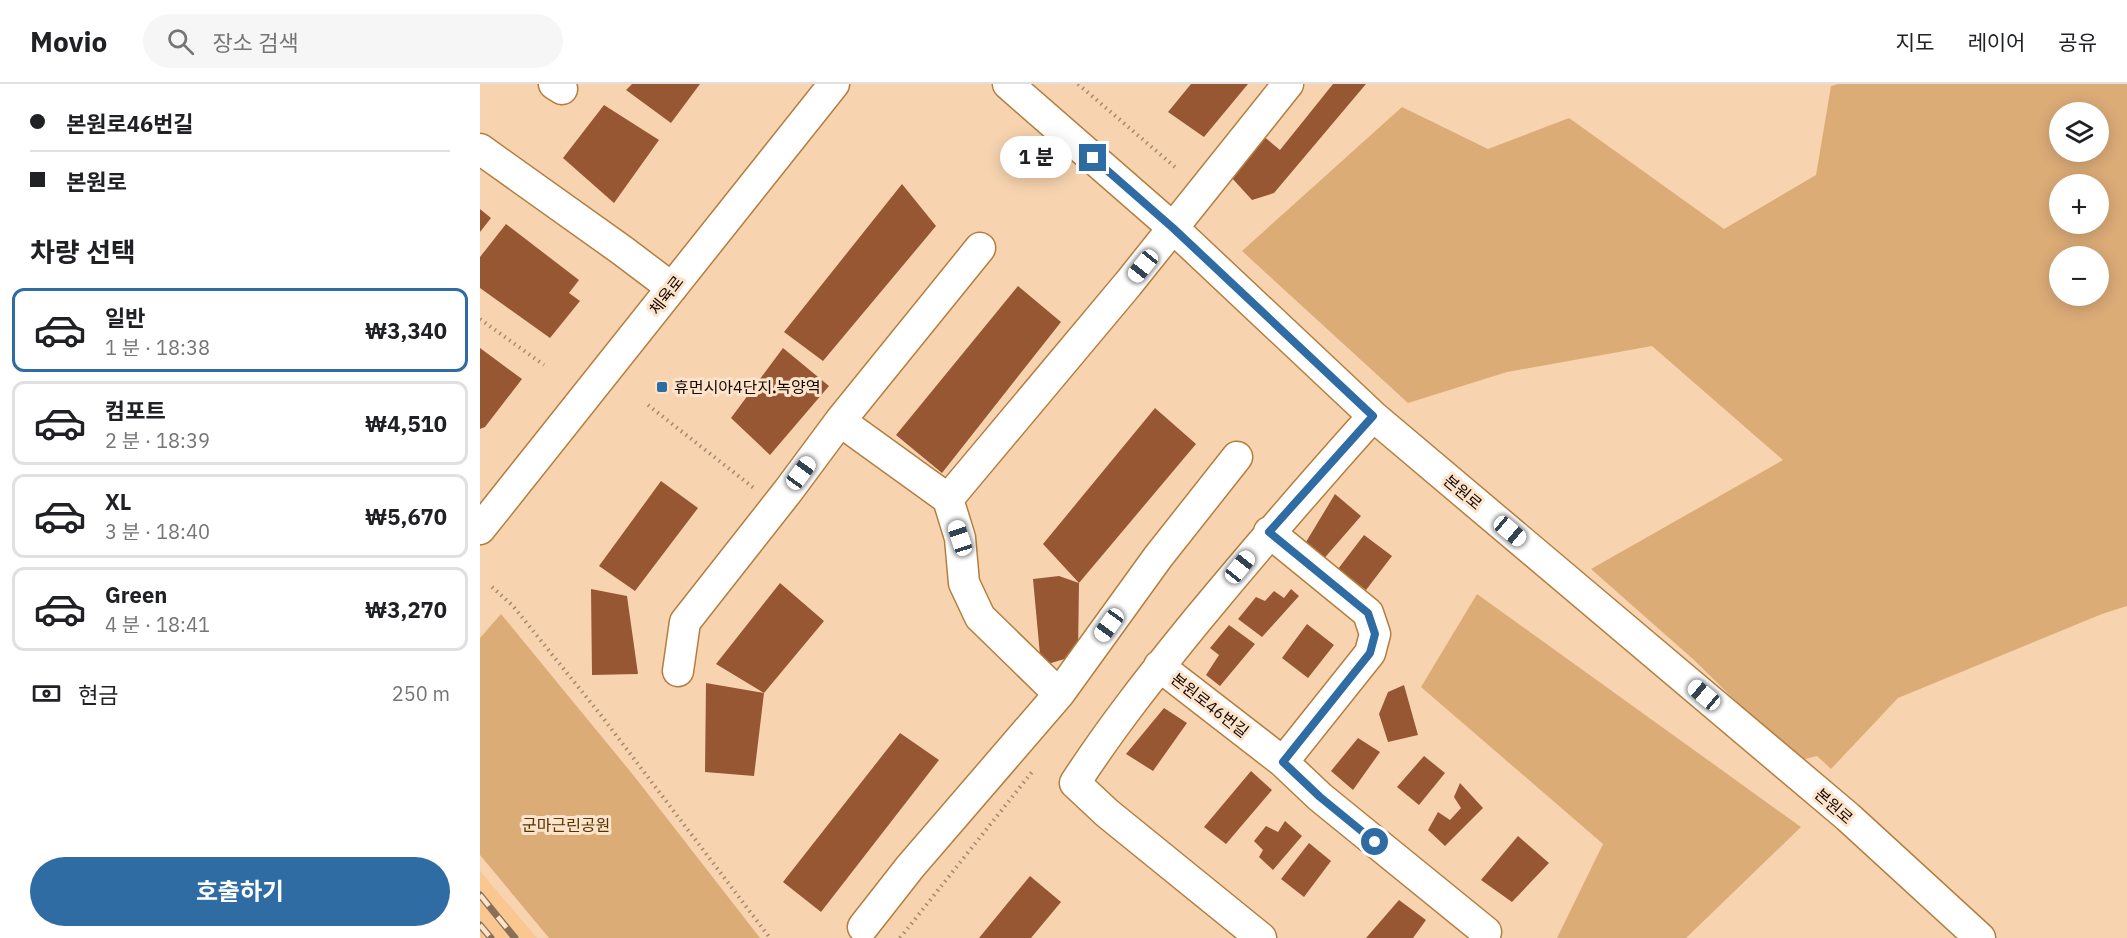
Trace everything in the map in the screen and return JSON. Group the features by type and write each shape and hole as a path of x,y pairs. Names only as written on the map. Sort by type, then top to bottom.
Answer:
{"street":[{"name":"체육로","path":"486,509 672,288 834,84"},
{"name":"본원로","path":"1008,84 1173,228 1373,416 1840,811 1980,938"},
{"path":"948,499 1173,228 1288,84"},
{"path":"480,149 672,288"},
{"path":"678,671 685,622 840,421 980,248"},
{"name":"본원로46번길","path":"1373,416 1269,532 1159,666 1283,762 1320,797 1486,932"},
{"path":"840,421 948,499 960,538 964,583 980,617 1059,694"},
{"path":"863,927 910,867 1059,694 1158,556 1237,457"},
{"path":"1269,532 1368,613 1375,634 1370,653 1283,762"},
{"path":"1159,666 1106,735 1075,783 1107,813 1261,938"}],"path":[{"path":"1078,84 1175,167"},
{"path":"480,319 544,365"},
{"path":"648,405 776,506"},
{"path":"492,587 513,606 600,714 771,938"},
{"path":"900,938 1033,770"}],"shaded area":[{"path":"480,871 537,938 480,938"}],"green space":[{"path":"1838,84 2127,84 2127,606 2102,614 1898,698 1831,769 1817,756 1797,761 1694,660 1591,569 1783,460 1652,346 1507,372 1408,403 1242,251 1402,107 1488,149 1569,118 1724,229 1816,175 1831,86"},
{"path":"1477,594 1801,827 1686,938 1557,938 1603,844 1421,687"},
{"name":"군마근린공원","path":"501,614 634,776 760,938 549,938 480,855 480,638"}],"building":[{"path":"632,84 700,84 671,123 626,90"},
{"path":"1191,84 1248,84 1204,137 1168,112"},
{"path":"1333,84 1366,84 1274,193 1252,200 1231,177 1262,135 1280,150"},
{"path":"604,105 659,140 614,203 563,158"},
{"path":"902,184 936,226 823,361 784,332"},
{"path":"480,209 491,218 480,232"},
{"path":"506,224 579,280 569,293 580,301 550,338 480,288 480,257"},
{"path":"1018,286 1061,322 942,473 896,435"},
{"path":"480,348 522,379 485,427 480,429"},
{"path":"783,348 829,386 770,455 731,418"},
{"path":"1155,408 1196,444 1079,583 1043,544"},
{"path":"661,481 698,508 635,591 599,566"},
{"path":"1335,494 1361,516 1321,562 1303,547"},
{"path":"1364,535 1392,556 1366,590 1338,569"},
{"path":"1059,576 1079,583 1078,655 1041,666 1033,579"},
{"path":"780,583 824,621 764,693 716,664"},
{"path":"591,589 627,596 638,674 592,675"},
{"path":"1291,589 1299,596 1262,637 1238,619 1256,597 1265,601 1274,591 1284,598"},
{"path":"1307,624 1334,645 1308,678 1282,658"},
{"path":"1229,625 1255,644 1220,686 1206,675 1219,655 1210,648"},
{"path":"706,683 764,693 754,776 705,772"},
{"path":"1404,685 1418,735 1388,742 1379,714 1388,692"},
{"path":"1164,708 1187,723 1153,771 1126,754"},
{"path":"900,733 939,760 821,912 783,882"},
{"path":"1358,738 1380,752 1353,790 1331,771"},
{"path":"1424,756 1445,773 1419,805 1397,787"},
{"path":"1251,771 1272,790 1226,844 1204,827"},
{"path":"1460,783 1483,808 1445,846 1428,830 1438,812 1450,820 1461,808 1454,797"},
{"path":"1285,821 1302,836 1273,870 1259,857 1263,850 1254,841 1266,826 1278,832"},
{"path":"1518,836 1549,863 1512,902 1481,880"},
{"path":"1309,843 1331,861 1304,897 1281,879"},
{"path":"1030,876 1061,902 1031,938 979,938"},
{"path":"1399,900 1426,920 1413,938 1366,938"}],"railway":[{"path":"480,895 515,938"},
{"path":"480,925 491,938"}],"place":[{"name":"휴먼시아4단지.녹양역","path":"662,387"}],"route":[{"path":"1093,158 1173,228 1373,416 1269,532 1368,613 1375,634 1370,653 1283,762 1320,797 1375,842"}]}
